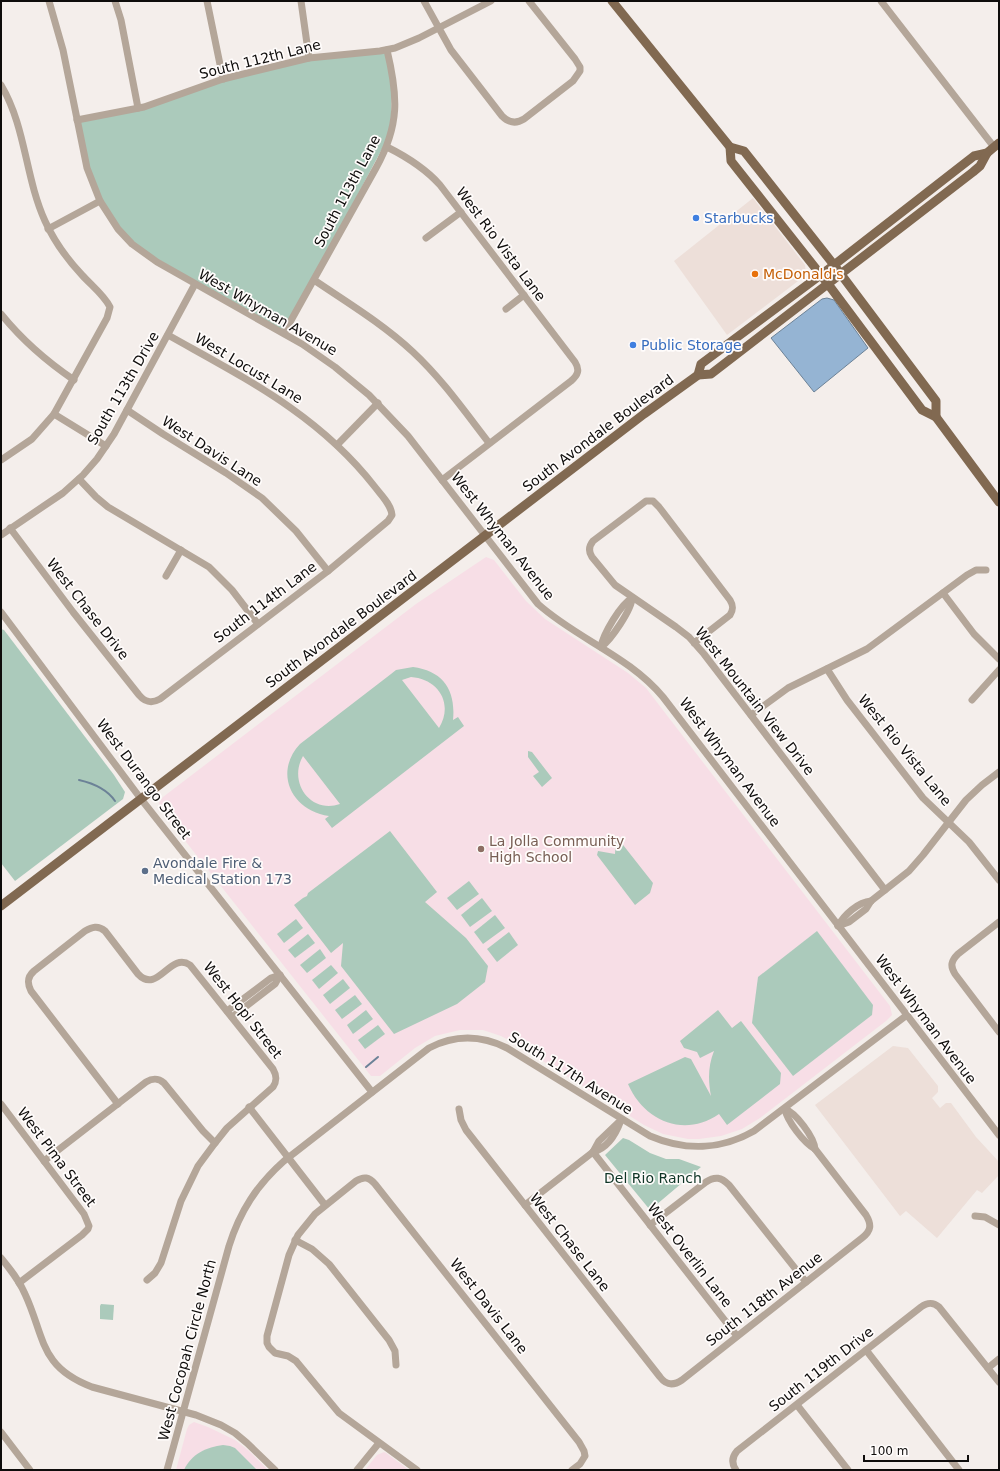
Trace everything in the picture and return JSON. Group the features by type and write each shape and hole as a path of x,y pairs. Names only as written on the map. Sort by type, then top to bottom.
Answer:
{"main road":[{"path":"612,1 730,147 731,161 828,284 922,410 936,417 999,502"},
{"path":"730,147 744,151 841,274 936,401 936,417"},
{"name":"South Avondale Boulevard","path":"698,375 701,364 821,275 974,156 993,147"},
{"name":"South Avondale Boulevard","path":"1,906 644,414 698,375 711,374 973,172 980,166 993,147"}],"street":[{"name":"West Whyman Avenue","path":"50,1 61,40 88,168 100,201 112,221 132,244 157,262 284,333 335,367 378,403 408,436 538,604 558,619 639,672 656,688 999,1135"},
{"path":"115,1 121,20 138,108"},
{"path":"207,1 223,79"},
{"path":"300,1 309,58"},
{"path":"424,1 455,56 505,119 512,123 516,123 524,119 573,81 580,71 580,67 575,59 529,1"},
{"name":"South 112th Lane","path":"78,120 138,108 223,79 309,58 387,50 412,42 491,1"},
{"path":"881,1 993,147"},
{"name":"South 113th Lane","path":"284,333 387,146 396,106 395,88 387,50"},
{"path":"1,85 15,115 33,191 48,228 68,259 104,297 110,307 107,318 54,414 32,439 18,450 1,460"},
{"name":"West Rio Vista Lane","path":"387,146 409,158 430,174 461,212 575,362 578,372 571,381 489,443"},
{"path":"48,228 100,201"},
{"path":"426,238 461,212"},
{"path":"314,280 379,323 413,351 442,382 489,443 442,480"},
{"name":"South 113th Drive","path":"1,535 56,498 79,479 97,459 127,410 195,284"},
{"path":"506,309 524,295"},
{"path":"1,314 35,350 74,380"},
{"path":"1,328 8,322"},
{"name":"West Locust Lane","path":"168,335 275,396 306,419 337,445 368,479 388,505 392,515"},
{"path":"337,445 378,403"},
{"name":"West Davis Lane","path":"127,410 163,434 226,472 257,495 296,532 328,571"},
{"path":"54,414 106,446"},
{"path":"79,479 108,507 202,562 221,577 258,624"},
{"name":"West Mountain View Drive","path":"694,643 727,617 733,609 730,600 659,507 653,501 649,500 640,504 596,538 589,546 590,554 606,576 615,585 632,598 669,621 694,643 708,659 885,890"},
{"name":"South 114th Lane","path":"148,702 160,699 328,571 386,524 392,515"},
{"name":"West Chase Drive","path":"10,528 73,612 139,695 148,702"},
{"path":"166,576 181,550"},
{"path":"751,715 780,693 867,649 972,572 986,570"},
{"path":"943,593 979,640 999,659"},
{"path":"601,647 609,640 630,607 632,598"},
{"name":"West Durango Street","path":"2,614 141,799 372,1092"},
{"name":"West Rio Vista Lane","path":"827,669 847,700 918,793 974,847 999,880"},
{"path":"972,700 999,670"},
{"path":"838,926 849,922 866,909 871,901 914,866 971,795 999,772"},
{"path":"999,922 958,954 952,963 955,974 999,1032"},
{"name":"West Hopi Street","path":"118,1104 31,991 28,984 28,980 34,971 85,931 93,927 102,928 138,974 147,980 154,979 173,965 184,962 193,967 273,1069 276,1080 271,1089 249,1107"},
{"path":"227,1011 271,978 280,975"},
{"path":"232,1017 275,984 280,975"},
{"name":"South 117th Avenue","path":"232,1236 239,1218 255,1191 267,1177 289,1157 429,1048 454,1039 474,1038 488,1040 506,1048 643,1133 661,1141 682,1146 699,1147 724,1144 758,1129 907,1015"},
{"path":"44,1161 146,1082 157,1079 167,1086 203,1132 215,1143"},
{"name":"West Pima Street","path":"1,1104 84,1214 89,1226 85,1233 19,1283"},
{"path":"147,1280 156,1273 161,1263 176,1214 186,1188 198,1166 227,1128 249,1107 326,1205 310,1219 295,1240 289,1255 267,1336 268,1348 275,1353 288,1356 296,1361 339,1413 417,1470"},
{"name":"West Chase Lane","path":"460,1109 461,1120 466,1130 662,1380 670,1384"},
{"name":"South 118th Avenue","path":"670,1384 674,1384 682,1380 866,1235 871,1228 866,1215 815,1149 811,1137 791,1112 784,1109"},
{"path":"525,1205 593,1152 599,1141 621,1120"},
{"name":"West Overlin Lane","path":"593,1152 737,1336"},
{"path":"650,1225 706,1182 717,1177 721,1178 729,1185 806,1282"},
{"name":"West Davis Lane","path":"326,1205 356,1181 362,1178 366,1178 376,1184 582,1446 585,1456 580,1464 572,1470"},
{"path":"976,1216 985,1217 999,1226"},
{"name":"West Cocopah Circle North","path":"167,1470 232,1236"},
{"path":"295,1240 318,1254 334,1270 389,1340 395,1351 396,1364"},
{"path":"1,1258 19,1283 28,1300 40,1338 46,1350 54,1362 64,1372 78,1381 92,1387 183,1412 212,1421 228,1428 247,1443 275,1470"},
{"name":"South 119th Drive","path":"736,1470 732,1461 737,1451 921,1307 932,1302 942,1310 988,1368"},
{"path":"866,1350 959,1470"},
{"path":"999,1359 988,1368 999,1382"},
{"path":"797,1405 848,1470"},
{"path":"1,1432 30,1470"},
{"path":"357,1470 379,1443"}],"shaded area":[{"path":"753,198 805,265 806,275 727,335 674,261"},
{"name":"La Jolla Community High School","path":"486,557 494,560 526,601 545,619 628,673 646,688 890,1006 892,1015 886,1021 760,1118 742,1129 721,1136 699,1139 688,1139 663,1134 644,1125 516,1044 501,1036 483,1030 460,1030 435,1036 415,1048 380,1076 371,1076 160,809 159,803 163,797 416,604"},
{"path":"893,1046 908,1048 938,1086 938,1092 932,1098 940,1108 946,1103 951,1103 976,1137 999,1162 999,1175 982,1193 977,1190 937,1238 906,1211 900,1216 815,1105"},
{"path":"194,1422 235,1440 248,1450 268,1470 176,1470 187,1429 189,1425"},
{"path":"384,1452 409,1470 365,1470 377,1455"}],"green space":[{"path":"387,50 392,70 391,132 284,333 132,244 95,191 77,120 131,110 223,79 299,61"},
{"path":"1,629 4,630 114,775 125,792 123,799 15,881 1,863"},
{"path":"413,667 423,669 440,678 450,691 453,720 458,717 464,726 332,828 325,819 329,816 316,813 305,807 296,799 290,789 288,767 292,755 300,744 396,670","holes":["411,677 429,682 436,687 441,694 444,701 445,710 439,728 402,680","303,756 340,804 329,806 319,804 311,800 305,794 300,785 298,776 299,766"]},
{"path":"528,751 532,752 552,778 542,787 533,776 539,772 528,757"},
{"path":"390,831 437,892 425,902 466,938 488,966 485,982 457,1004 394,1034 341,966 343,943 331,953 294,905"},
{"path":"616,836 653,883 650,893 635,905 597,855 598,851 615,854"},
{"path":"469,881 479,894 457,910 447,898"},
{"path":"482,898 492,911 470,927 461,915"},
{"path":"495,915 505,928 483,944 474,932"},
{"path":"296,919 303,928 284,943 277,934"},
{"path":"817,931 873,1005 872,1015 793,1076 752,1023 758,977"},
{"path":"509,932 518,945 497,962 487,949"},
{"path":"308,934 315,943 295,958 288,950"},
{"path":"320,949 326,958 307,973 300,965"},
{"path":"331,965 338,973 319,989 312,980"},
{"path":"343,979 350,988 330,1004 323,995"},
{"path":"355,995 362,1004 342,1019 335,1010"},
{"path":"366,1010 373,1019 353,1034 347,1025"},
{"path":"718,1010 732,1028 741,1021 781,1073 780,1084 727,1125 719,1114 706,1121 692,1125 679,1125 666,1122 644,1108 635,1097 628,1084 685,1057 691,1059 711,1096 709,1073 714,1051 700,1058 697,1052 684,1048 680,1041"},
{"path":"378,1025 385,1034 365,1049 358,1040"},
{"name":"Del Rio Ranch","path":"623,1138 650,1153 666,1159 679,1159 701,1167 650,1210 605,1155"},
{"path":"101,1304 114,1305 113,1320 100,1319"},
{"path":"223,1445 235,1448 257,1470 184,1470 187,1464 200,1452"}],"water":[{"path":"827,298 834,300 868,348 814,392 771,338 822,299"}],"waterway":[{"path":"79,780 99,787 108,793 115,801"},
{"path":"366,1067 378,1057"}],"place":[{"name":"Starbucks","path":"696,218"},
{"name":"McDonald's","path":"755,274"},
{"name":"Public Storage","path":"633,345"},
{"name":"La Jolla Community High School","path":"481,849"},
{"name":"Avondale Fire & Medical Station 173","path":"145,871"}]}
